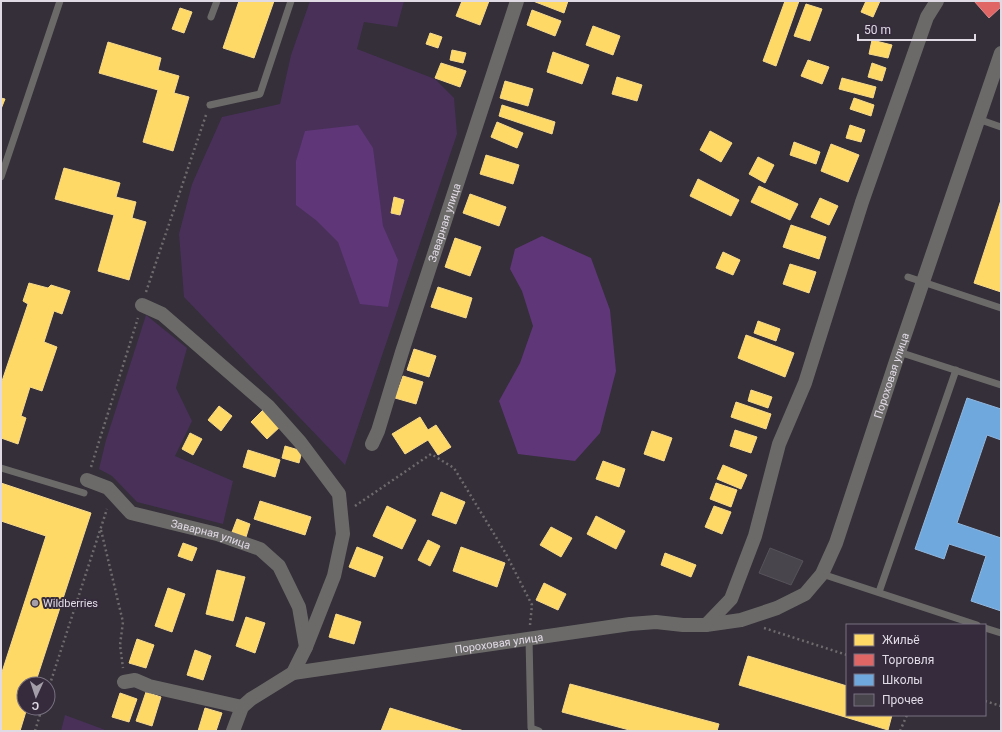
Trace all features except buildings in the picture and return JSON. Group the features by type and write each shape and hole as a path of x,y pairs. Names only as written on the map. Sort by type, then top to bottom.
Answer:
{"street":[{"name":"Заварная улица","path":"372,444 378,432 517,1"},
{"path":"706,625 731,599 755,536 779,444 805,383 862,202 927,17 937,1"},
{"name":"Пороховая улица","path":"293,672 630,624 656,622 683,625 706,625 741,620 777,608 805,594 822,574 836,543 922,282 1001,53"},
{"path":"142,305 162,314 268,406 300,442 339,494 343,534 334,576 306,647 293,672 251,699 242,707 233,731"},
{"name":"Заварная улица","path":"85,486 108,488 132,513 217,534 260,548 279,566 299,607 306,647"},
{"path":"124,682 135,680 149,686 242,707"}],"lane":[{"path":"1,177 60,1"},
{"path":"211,17 217,1"},
{"path":"210,105 260,94 291,1"},
{"path":"978,119 1001,127"},
{"path":"908,277 1001,308"},
{"path":"899,352 1001,385"},
{"path":"879,592 956,370"},
{"path":"1,468 85,486"},
{"path":"822,574 974,624"},
{"path":"986,628 1001,633"},
{"path":"528,639 531,728 539,731"}],"path":[{"path":"85,486 142,305 210,105"},
{"path":"341,515 431,454 454,468 505,552 532,605 528,639"},
{"path":"53,676 108,507"},
{"path":"101,529 122,622 120,645 124,682"},
{"path":"763,628 846,655"},
{"path":"986,701 1001,706"},
{"path":"35,731 40,716"},
{"path":"900,731 907,716"}],"shaded area":[{"path":"310,1 404,1 397,27 364,22 357,49 435,79 454,98 457,134 345,465 184,297 179,234 192,184 222,117 280,104 291,55"},
{"path":"358,125 373,148 383,226 398,260 388,307 360,304 338,242 317,221 296,205 296,161 305,131"},
{"path":"542,236 591,258 610,310 616,371 600,433 575,461 518,454 499,401 520,363 533,326 522,291 510,269 515,249"},
{"path":"146,315 187,348 176,388 192,421 175,456 233,481 223,524 137,502 112,476 99,469 106,440"},
{"path":"65,715 108,731 61,731"}],"place":[{"name":"Wildberries","path":"35,603"}]}
